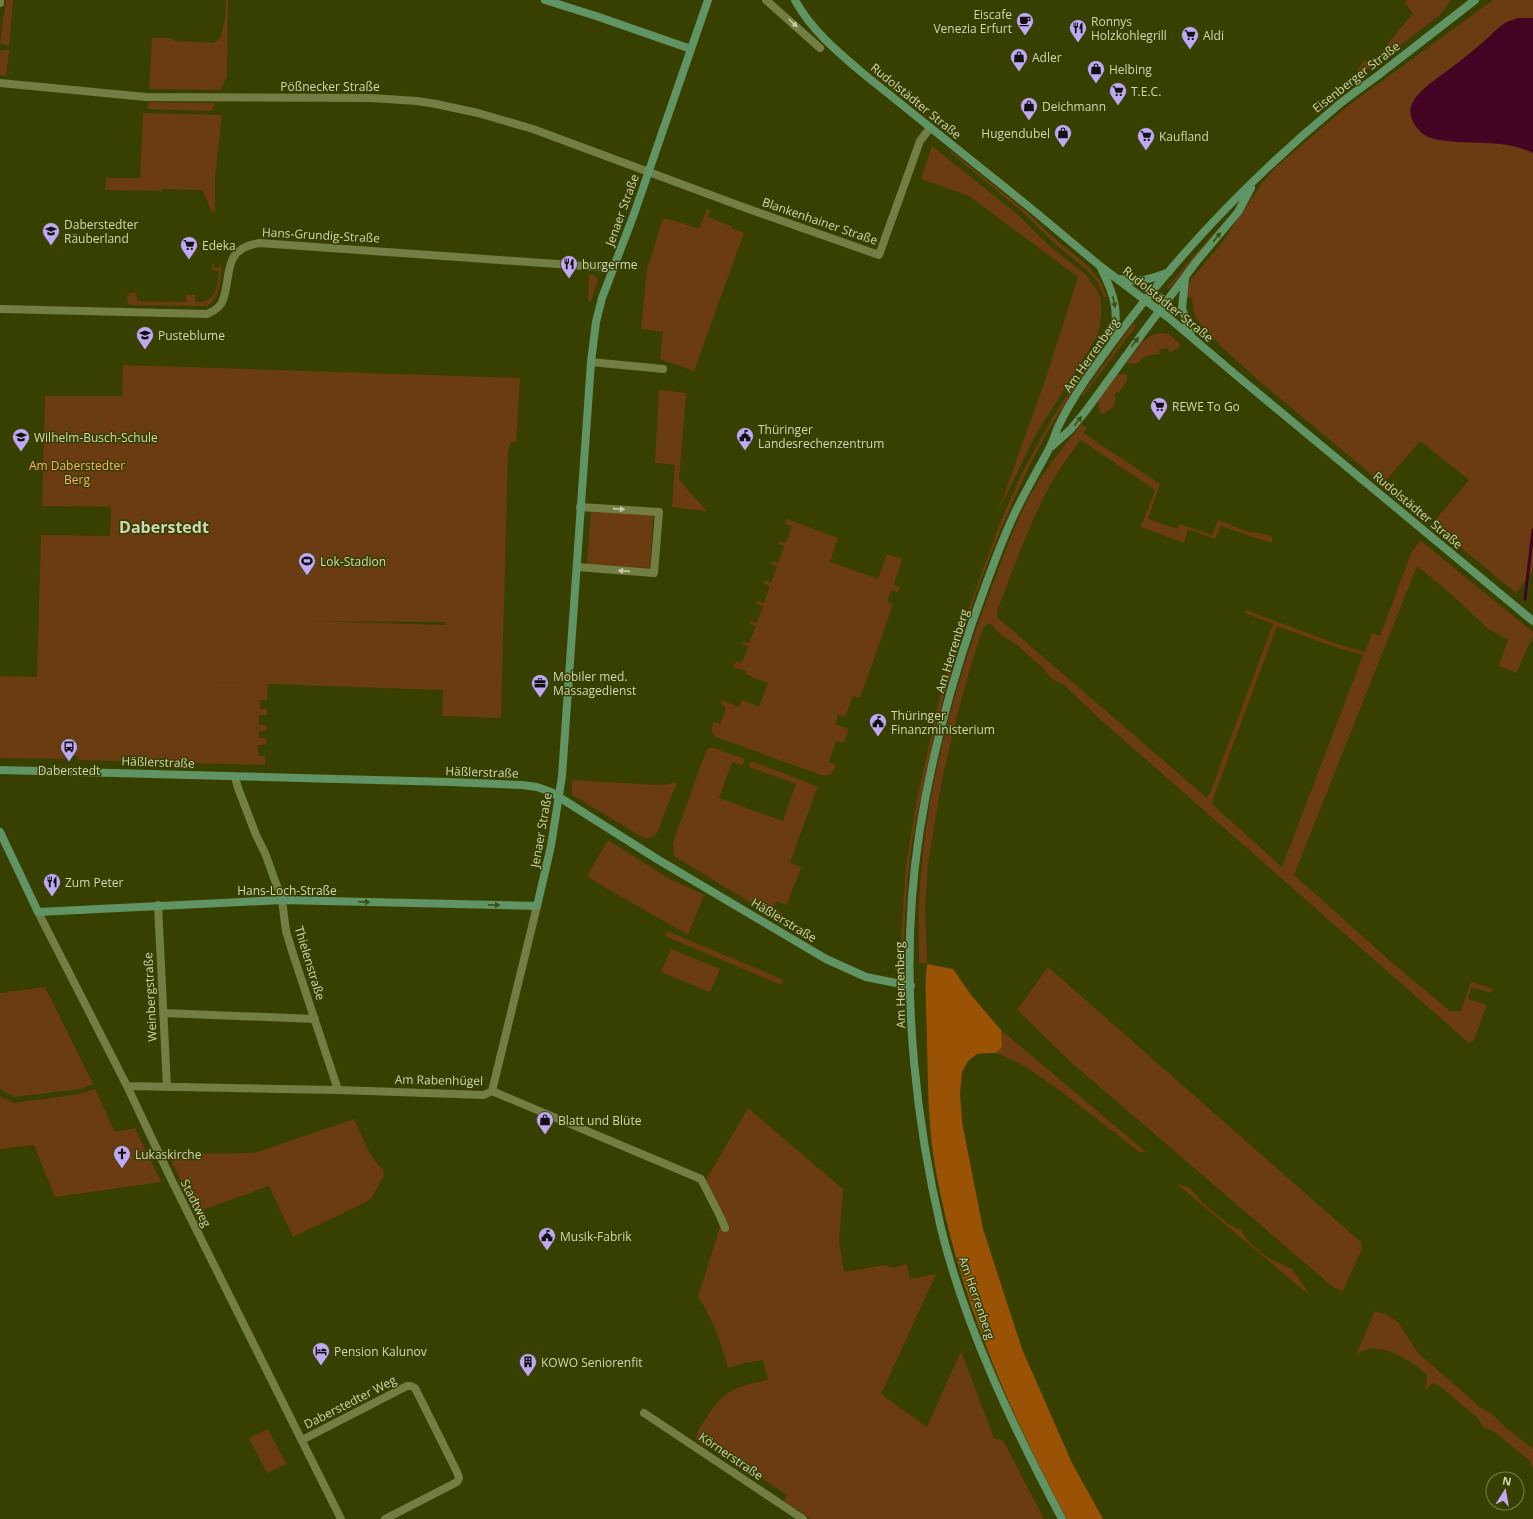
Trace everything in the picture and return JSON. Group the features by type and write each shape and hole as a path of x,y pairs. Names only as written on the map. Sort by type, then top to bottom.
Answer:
{"street":[{"path":"545,0 691,49"},
{"name":"Jenaer Straße","path":"492,1091 551,846 562,776 580,507 591,362 596,322 602,298 648,173 708,0"},
{"path":"766,0 820,48"},
{"name":"Rudolstädter Straße","path":"795,0 807,18 838,52 1100,266 1146,300 1533,621"},
{"name":"Eisenberger Straße","path":"1146,300 1217,218 1283,153 1340,103 1383,72 1475,0"},
{"name":"Pößnecker Straße","path":"0,83 146,97 349,97 393,98 417,101 478,113 520,125 648,173"},
{"name":"Blankenhainer Straße","path":"648,173 878,255 920,141 930,128"},
{"name":"Eisenberger Straße","path":"1159,311 1238,212 1256,179"},
{"name":"Hans-Grundig-Straße","path":"0,309 208,314 215,310 223,302 229,269 235,255 241,249 250,244 259,243 614,268"},
{"path":"1100,266 1111,290 1116,306 1114,340"},
{"path":"1116,278 1138,281 1154,278 1169,272"},
{"path":"1186,277 1182,308 1191,337"},
{"name":"Am Herrenberg","path":"1062,1519 1036,1471 1007,1409 972,1326 950,1262 942,1229 929,1169 920,1116 914,1062 910,986 912,898 917,848 938,742 960,661 995,561 1012,518 1050,447 1060,423 1077,393 1114,340 1146,300"},
{"name":"Am Herrenberg","path":"1050,447 1070,430 1159,311"},
{"path":"591,362 663,369"},
{"path":"577,567 654,573 659,512 580,507"},
{"name":"Häßlerstraße","path":"0,770 522,785 537,787 559,797 657,860 826,959 866,977 910,986"},
{"name":"Thielenstraße","path":"235,777 282,900 286,931 338,1090"},
{"name":"Stadtweg","path":"0,832 38,912 127,1086 172,1181 341,1519"},
{"name":"Hans-Loch-Straße","path":"38,912 282,900 537,906"},
{"name":"Weinbergstraße","path":"158,906 167,1087"},
{"path":"163,1013 315,1019"},
{"name":"Am Rabenhügel","path":"127,1086 338,1090 484,1095 492,1091 701,1179 725,1228"},
{"name":"Daberstedter Weg","path":"302,1440 402,1388 407,1386 412,1386 415,1388 459,1478 457,1482 385,1519"},
{"name":"Körnerstraße","path":"644,1413 803,1519"}],"green space":[{"path":"6,0 13,0 9,46 0,43"},
{"path":"226,0 228,0 227,76 221,90 149,89 152,38 170,38 175,41 214,43 221,38 225,18"},
{"path":"1407,0 1450,0 1439,16 1362,73 1358,72 1358,69 1365,60 1371,64 1413,13 1405,3"},
{"path":"1493,0 1533,0 1533,567 1532,572 1516,593 1432,524 1469,480 1420,441 1383,484 1258,380 1223,348 1197,320 1194,313 1192,298 1186,297 1192,278 1221,244 1262,183 1275,168 1345,108"},
{"path":"9,50 6,76 0,75 0,51"},
{"path":"149,102 215,103 211,111 148,109"},
{"path":"143,113 222,115 215,177 215,212 211,211 203,190 105,190 106,178 140,178"},
{"path":"932,146 1016,213 1051,247 1086,275 1097,290 1100,297 1102,311 1098,335 1035,436 998,512 1046,378 1078,277 969,196 921,179"},
{"path":"951,151 1027,212 1047,232 1089,267 1101,282 1107,297 1104,297 1098,282 1087,270 1056,245 1025,214 950,152"},
{"path":"707,209 710,210 708,217 744,233 694,371 660,359 663,332 641,329 647,269 663,219 669,219 699,229"},
{"path":"1224,221 1169,289 1167,287"},
{"path":"212,263 214,263 214,267 220,268 222,264 221,275 215,298 207,306 131,305 128,303 127,296 130,293 136,293 137,301 186,302 186,295 195,295 195,302 207,300 214,294 219,271 212,270"},
{"path":"589,274 594,275 598,280 591,301 588,302"},
{"path":"1108,323 1110,323 1108,332 1100,350 1059,413 1027,470 976,592 941,706 932,744 917,814 909,866 903,954 901,964 894,970 900,954 906,865 917,799 940,696 963,624 998,528 1022,473 1051,420 1102,342"},
{"path":"1133,324 1136,326 1083,396 1083,393"},
{"path":"1155,334 1169,334 1180,344 1179,348 1169,352 1168,348 1159,350 1160,354 1146,356 1136,364 1127,363 1137,348 1145,340"},
{"name":"Am Daberstedter Berg","path":"123,365 520,378 516,442 511,442 508,452 501,718 442,716 443,690 268,684 267,700 260,700 260,709 267,709 267,715 259,715 259,725 266,725 266,731 259,731 259,738 266,738 266,745 258,745 258,756 265,756 265,765 78,760 78,756 69,756 68,759 0,758 0,676 37,677 41,535 110,536 111,507 42,506 45,396 122,396","holes":["310,621 445,622 445,625"]},
{"path":"1117,375 1127,375 1127,380 1119,393 1117,391 1114,396 1116,398 1113,407 1104,414 1101,413 1098,407 1098,400"},
{"path":"659,390 686,393 679,480 707,511 672,507 675,465 655,463"},
{"path":"1081,424 1087,428 1083,432 1086,435 1160,484 1148,519 1177,529 1180,524 1212,535 1218,520 1251,533 1256,532 1273,537 1271,543 1221,526 1215,539 1188,529 1184,543 1141,527 1155,490 1081,440 1054,479 1042,500 997,611 997,617 1207,798 1273,624 1245,613 1246,610 1337,644 1365,652 1372,633 1380,636 1412,551 1421,541 1533,632 1533,636 1516,673 1499,666 1508,640 1487,628 1450,593 1417,566 1294,875 1389,960 1450,1011 1461,1011 1471,982 1493,989 1491,993 1471,987 1468,999 1487,1005 1474,1040 1469,1043 1101,720 1064,685 1052,679 1044,669 1016,644 1002,636 991,624 987,624 983,628 974,655 958,712 942,780 928,863 925,905 927,964 919,963 919,896 925,837 937,766 955,695 978,626 1017,522 1038,482","holes":["1277,626 1335,647 1363,655 1282,867 1212,804"]},
{"path":"591,511 653,515 650,568 587,564"},
{"path":"787,519 838,538 830,562 878,579 887,554 902,559 894,585 900,587 898,592 891,590 887,602 893,605 860,698 853,696 845,717 838,715 835,724 849,729 844,743 836,741 829,762 836,765 833,772 829,775 821,775 716,737 712,732 714,722 720,724 726,707 720,704 722,700 739,707 742,700 759,707 768,683 745,674 746,671 733,667 736,661 742,663 748,646 742,644 743,641 749,643 756,626 750,624 750,621 757,623 763,606 756,604 757,601 764,603 770,586 764,584 765,580 771,583 777,566 771,564 772,561 778,563 784,546 779,544 779,541 786,543 792,526 785,524"},
{"path":"709,748 745,759 742,765 732,762 719,798 783,821 796,784 749,767 751,761 817,786 790,863 801,867 787,905 776,901 773,908 783,914 781,921 674,856 673,843 706,751"},
{"path":"572,780 656,785 677,782 656,835 653,837 644,838 572,795"},
{"path":"608,840 668,878 704,895 688,935 587,876"},
{"path":"667,931 784,980 781,985 665,936"},
{"path":"671,949 720,969 710,992 661,972"},
{"path":"1048,967 1362,1243 1361,1251 1343,1291 1333,1287 1073,1064 1017,1010"},
{"path":"45,987 93,1084 81,1089 14,1097 0,1089 0,993"},
{"path":"1001,1030 1146,1152 1139,1152 1079,1105 1036,1074 1013,1060 996,1053 1002,1047"},
{"path":"95,1089 115,1132 135,1128 161,1182 55,1197 34,1145 0,1149 0,1096 14,1103 80,1094"},
{"path":"748,1108 843,1189 839,1241 844,1272 885,1265 892,1268 907,1264 910,1279 936,1274 881,1394 927,1427 961,1351 994,1438 1003,1440 1044,1519 811,1519 784,1501 787,1495 709,1442 705,1447 696,1439 697,1433 702,1425 720,1400 726,1395 733,1390 748,1384 768,1380 763,1360 744,1363 728,1368 716,1331 698,1297 724,1214 706,1180"},
{"path":"354,1119 370,1153 378,1165 383,1169 384,1176 370,1200 293,1237 269,1186 196,1212 168,1154 255,1153"},
{"path":"1177,1184 1190,1188 1203,1203 1228,1224 1241,1230 1249,1242 1268,1258 1292,1269 1310,1294 1302,1289"},
{"path":"1375,1311 1385,1314 1398,1322 1417,1352 1480,1407 1493,1415 1504,1426 1533,1449 1533,1469 1529,1460 1493,1431 1483,1427 1477,1417 1438,1385 1433,1383 1425,1390 1427,1375 1414,1364 1397,1354 1378,1349 1362,1351 1355,1357"},
{"path":"268,1429 286,1464 267,1473 249,1438"}],"shaded area":[{"path":"1519,18 1533,18 1533,153 1508,145 1444,141 1431,138 1422,133 1411,118 1410,111 1415,99 1420,93 1485,41 1500,26 1508,21"},
{"path":"927,964 953,969 971,995 1001,1030 1002,1047 996,1053 977,1054 968,1061 962,1072 960,1094 962,1122 983,1229 1022,1349 1072,1463 1103,1519 1067,1519 1023,1433 986,1345 969,1299 955,1254 943,1207 932,1145 928,1087 926,993"}],"waterway":[{"path":"1525,599 1533,530"}],"place":[{"name":"Eiscafe Venezia Erfurt","path":"1025,36"},
{"name":"Ronnys Holzkohlegrill","path":"1078,43"},
{"name":"Aldi","path":"1190,50"},
{"name":"Adler","path":"1019,72"},
{"name":"Helbing","path":"1096,84"},
{"name":"T.E.C.","path":"1118,106"},
{"name":"Deichmann","path":"1029,121"},
{"name":"Hugendubel","path":"1063,148"},
{"name":"Kaufland","path":"1146,151"},
{"name":"Daberstedter Räuberland","path":"51,246"},
{"name":"Edeka","path":"189,260"},
{"name":"burgerme","path":"569,279"},
{"name":"Pusteblume","path":"145,350"},
{"name":"REWE To Go","path":"1159,421"},
{"name":"Thüringer Landesrechenzentrum","path":"745,451"},
{"name":"Wilhelm-Busch-Schule","path":"21,452"},
{"name":"Lok-Stadion","path":"307,576"},
{"name":"Mobiler med. Massagedienst","path":"540,698"},
{"name":"Thüringer Finanzministerium","path":"878,737"},
{"name":"Daberstedt","path":"69,762"},
{"name":"Zum Peter","path":"52,897"},
{"name":"Blatt und Blüte","path":"545,1135"},
{"name":"Lukaskirche","path":"122,1169"},
{"name":"Musik-Fabrik","path":"547,1251"},
{"name":"Pension Kalunov","path":"321,1366"},
{"name":"KOWO Seniorenfit","path":"528,1377"}],"district":[{"name":"Daberstedt","path":"164,527"}]}
